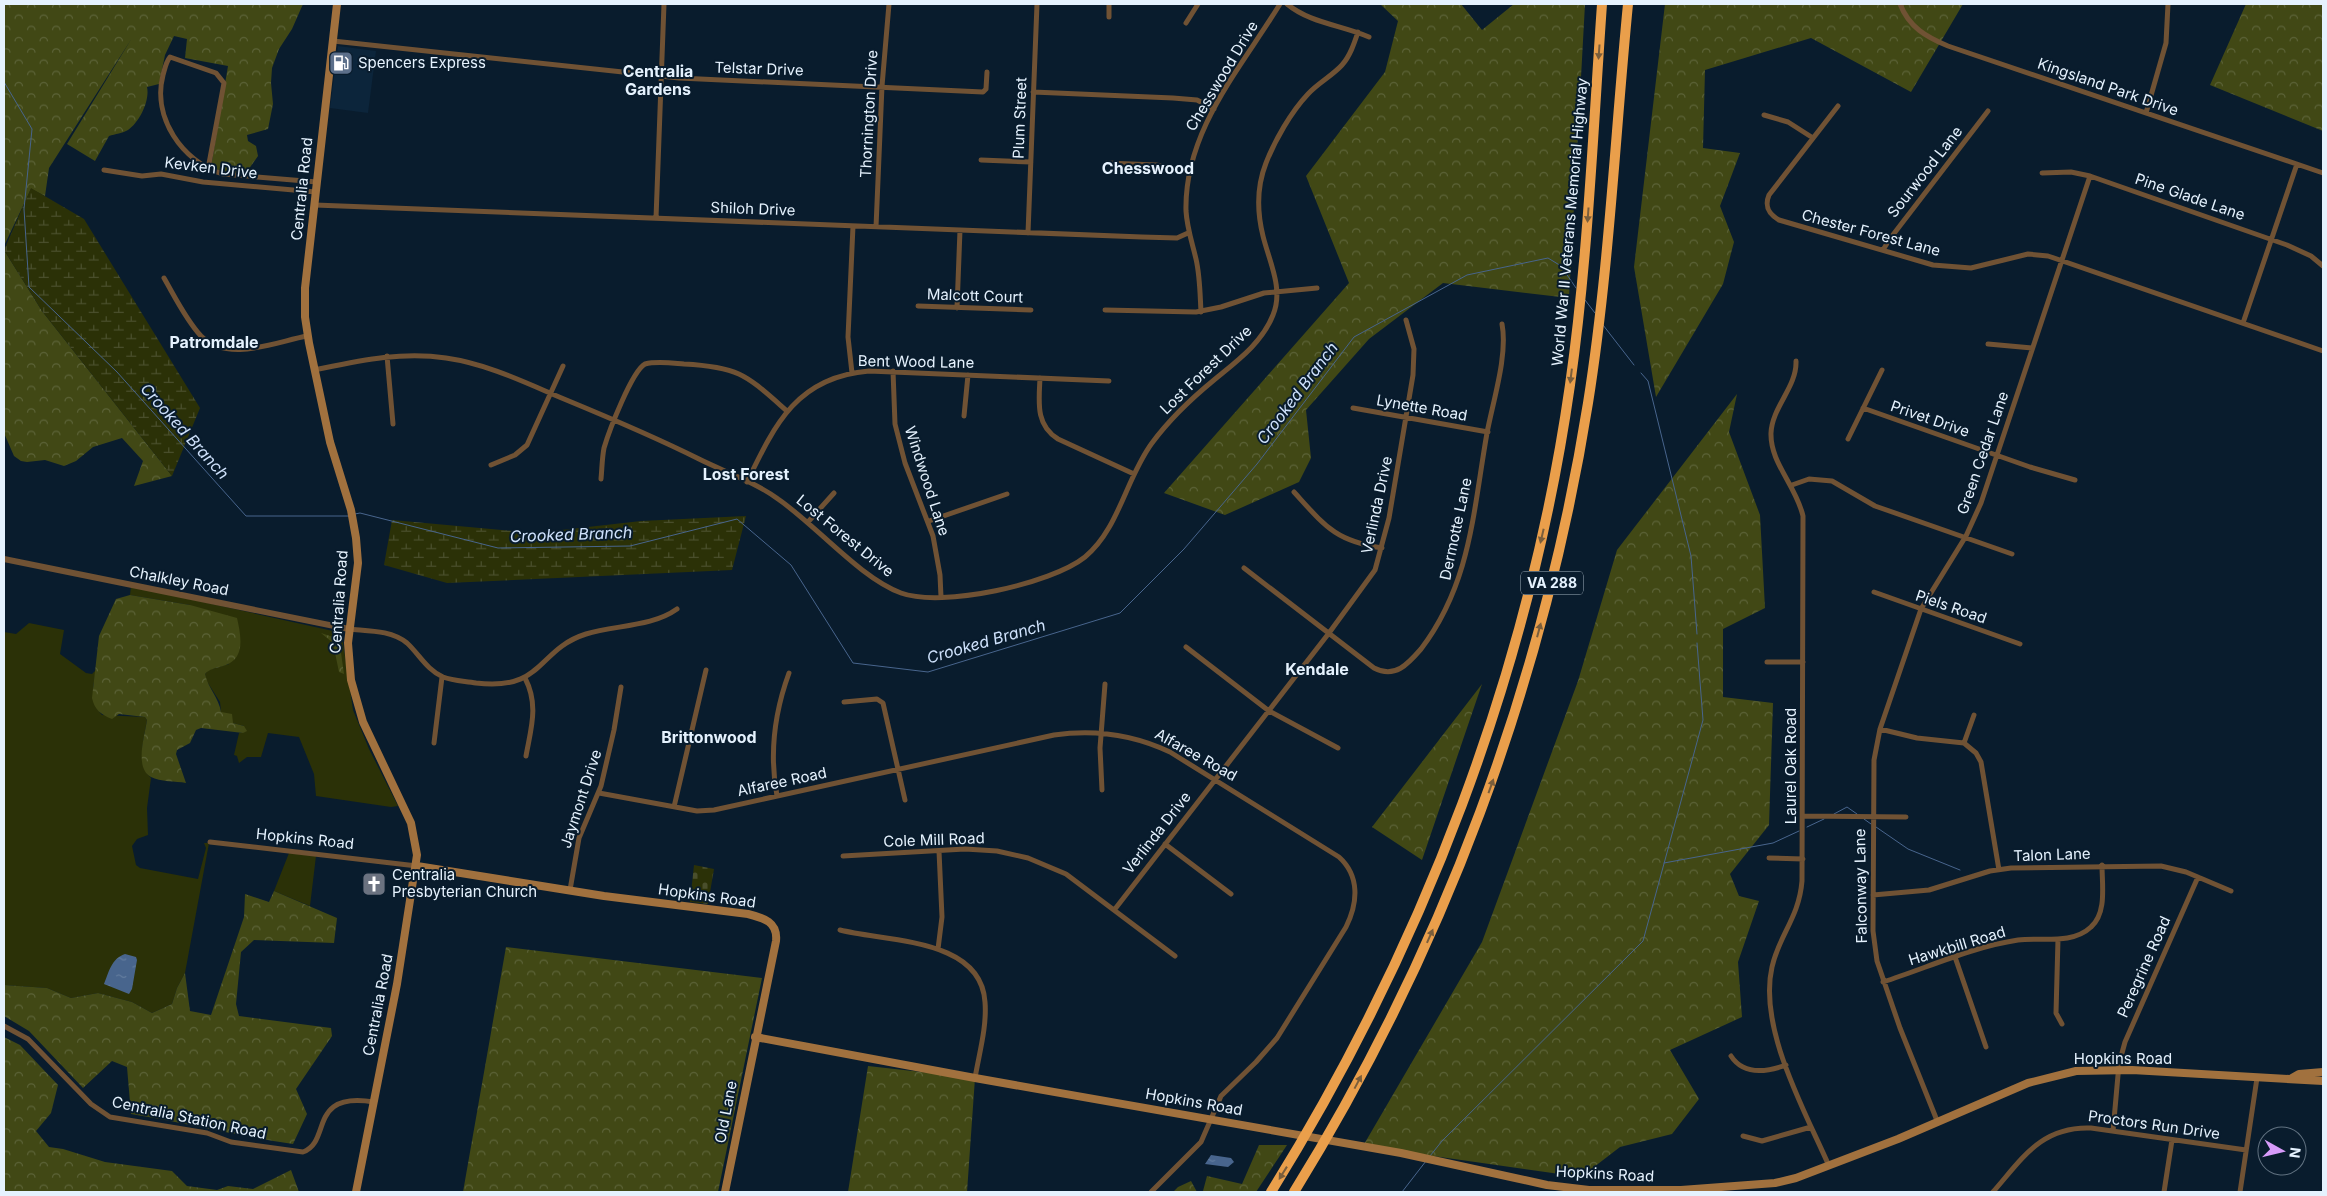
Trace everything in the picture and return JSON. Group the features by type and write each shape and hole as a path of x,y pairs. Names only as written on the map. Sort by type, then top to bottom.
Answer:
{"highway":[{"name":"World War II Veterans Memorial Highway","path":"1271,1192 1315,1119 1384,990 1440,862 1499,697 1527,598 1559,453 1577,331 1588,221 1602,4"},
{"name":"VA 288","path":"1294,1192 1335,1125 1402,998 1465,854 1507,738 1546,607 1574,484 1591,378 1608,223 1628,4"}],"main road":[{"name":"Centralia Road","path":"338,4 305,288 307,336 335,461 354,524 358,563 349,629 350,673 358,706 371,741 410,823 416,844 417,866 356,1192"},
{"name":"Hopkins Road","path":"417,866 570,890 748,914 768,920 774,928 776,936 755,1037 1428,1159 1568,1188 1731,1190 1775,1183 1829,1166 2044,1078 2076,1071 2118,1070 2323,1081"},
{"name":"Old Lane","path":"724,1192 755,1037"},
{"name":"Hopkins Road","path":"2292,1078 2299,1074 2323,1072"}],"street":[{"path":"656,218 664,4"},
{"name":"Thornington Drive","path":"876,227 882,86 889,4"},
{"name":"Plum Street","path":"1028,233 1037,4"},
{"path":"1108,17 1109,4"},
{"path":"1186,23 1198,4"},
{"name":"Chesswood Drive","path":"1201,312 1196,260 1188,233 1186,209 1189,171 1200,135 1214,109 1280,4"},
{"path":"1286,4 1310,18 1369,37"},
{"name":"Kingsland Park Drive","path":"1900,4 1910,23 1934,40 2323,173"},
{"path":"2146,113 2166,43 2168,4"},
{"name":"Lost Forest Drive","path":"314,370 387,356 432,356 465,361 501,372 615,420 777,498 872,577 889,588 918,598 988,593 1020,585 1077,562 1093,549 1104,535 1145,454 1161,432 1205,388 1240,359 1259,338 1273,316 1277,291 1260,217 1259,194 1263,172 1275,144 1305,97 1342,65 1358,32"},
{"name":"Telstar Drive","path":"333,41 661,76 983,92 986,89 987,72"},
{"path":"208,169 224,83 216,73 190,62 170,57 160,88 164,115 173,134 187,153 208,169 231,176 290,178 317,182"},
{"path":"1033,92 1197,100 1214,109"},
{"name":"Chester Forest Lane","path":"1838,106 1769,195 1768,211 1773,217 1784,222 1933,265 1966,268 1979,267 2028,254 2060,260 2323,351"},
{"name":"Sourwood Lane","path":"1883,250 1888,240 1988,111"},
{"path":"1764,115 1788,122 1813,138"},
{"path":"981,160 1031,162"},
{"path":"1107,163 1156,165 1189,171"},
{"path":"2243,323 2297,164"},
{"name":"Kevken Drive","path":"104,170 142,176 161,174 203,182 316,192"},
{"name":"Pine Glade Lane","path":"2042,173 2071,172 2090,176 2272,239 2302,251 2323,266"},
{"name":"Green Cedar Lane","path":"1880,729 1921,609 1965,538 1981,503 2060,260 2090,176"},
{"name":"Shiloh Drive","path":"315,205 1174,238 1188,233"},
{"path":"852,373 848,337 853,226"},
{"path":"957,308 960,230"},
{"path":"164,278 198,332 214,345 237,350 307,336"},
{"path":"1105,310 1201,312 1221,307 1248,296 1277,291 1317,288"},
{"name":"Malcott Court","path":"918,306 1031,310"},
{"name":"Verlinda Drive","path":"1114,909 1370,579 1382,548 1414,362 1414,349 1406,320"},
{"name":"Dermotte Lane","path":"1244,568 1377,669 1393,672 1409,663 1440,621 1461,574 1504,340 1502,324"},
{"path":"1988,344 2032,348"},
{"path":"387,356 392,424"},
{"name":"Laurel Oak Road","path":"1796,360 1794,376 1774,419 1771,432 1775,456 1792,485 1803,516 1803,859 1799,904 1775,956 1770,982 1770,1007 1786,1065 1800,1104 1829,1166"},
{"path":"601,479 604,449 615,420 637,370 649,363 712,365 732,369 749,378 787,411"},
{"path":"491,465 512,457 527,445 563,366"},
{"path":"1848,439 1882,370"},
{"name":"Bent Wood Lane","path":"747,482 770,435 787,411 818,385 852,373 893,372 1109,381"},
{"name":"Windwood Lane","path":"893,372 893,411 899,444 929,521 937,552 941,597"},
{"path":"964,416 968,375"},
{"path":"1040,378 1040,416 1049,432 1134,474"},
{"name":"Lynette Road","path":"1353,408 1488,432"},
{"name":"Privet Drive","path":"1863,408 1997,456 2075,480"},
{"path":"1792,485 1818,478 1832,481 1875,506 2012,554"},
{"path":"1294,492 1335,534 1351,542 1382,548"},
{"path":"808,522 834,493"},
{"path":"929,521 1007,494"},
{"name":"Chalkley Road","path":"4,559 349,629"},
{"name":"Piels Road","path":"1874,592 2020,644"},
{"path":"349,629 395,636 408,644 431,670 442,677 492,685 510,684 525,678 560,648 576,638 661,618 677,609"},
{"path":"1186,647 1269,711 1338,748"},
{"path":"1767,662 1803,662"},
{"path":"674,807 706,670"},
{"path":"778,796 772,772 772,741 788,673"},
{"path":"434,743 442,677"},
{"path":"525,678 534,705 533,724 526,756"},
{"path":"1102,790 1099,780 1105,684"},
{"name":"Jaymont Drive","path":"570,890 579,838 599,793 614,730 621,687"},
{"path":"844,702 876,699 883,703 905,800"},
{"path":"1964,743 1974,715"},
{"path":"1880,729 1917,738 1964,743 1976,753 1981,762 1999,870"},
{"name":"Falconway Lane","path":"1880,729 1874,760 1874,946 1883,982 1938,1123"},
{"name":"Alfaree Road","path":"599,793 697,811 714,810 1054,735 1101,732 1129,736 1156,746 1215,779 1339,857 1351,872 1356,890 1350,919 1299,1005 1266,1052 1221,1096 1198,1146 1151,1192"},
{"path":"1803,816 1906,817"},
{"name":"Hopkins Road","path":"210,842 417,866"},
{"path":"1165,844 1231,894"},
{"name":"Cole Mill Road","path":"843,856 981,850 1028,858 1066,874 1175,956"},
{"path":"938,949 942,917 939,851"},
{"path":"1768,858 1803,859"},
{"name":"Talon Lane","path":"1873,895 1928,890 1999,870 2032,866 2102,865 2161,866 2198,877 2231,891"},
{"name":"Hawkbill Road","path":"1883,982 1956,957 2008,942 2058,939 2081,934 2095,923 2102,901 2102,865"},
{"name":"Peregrine Road","path":"2113,1131 2118,1070 2125,1042 2198,877"},
{"path":"840,930 938,949 963,960 975,972 982,986 985,1014 975,1078"},
{"path":"2058,939 2056,1013 2062,1024"},
{"path":"1956,957 1986,1047"},
{"name":"Centralia Station Road","path":"4,1026 28,1039 96,1108 110,1117 122,1120 207,1133 231,1142 303,1152 310,1150 316,1142 322,1121 331,1109 343,1102 356,1099 374,1102"},
{"path":"1731,1056 1741,1067 1752,1071 1769,1070 1786,1065"},
{"path":"2240,1192 2257,1078"},
{"path":"1743,1136 1762,1141 1811,1127"},
{"name":"Proctors Run Drive","path":"1997,1191 2034,1146 2050,1135 2080,1128 2246,1150"},
{"path":"2164,1192 2172,1140"}],"shaded area":[{"path":"338,46 376,51 368,113 330,108"}],"green space":[{"path":"4,4 303,4 292,29 279,49 272,68 273,104 268,129 247,135 248,141 256,146 258,156 246,173 224,172 211,167 228,66 185,58 187,39 174,36 165,55 159,84 147,87 147,98 136,122 126,131 109,136 95,161 67,144 132,38 49,168 45,196 31,189 4,246"},
{"path":"1380,4 1461,4 1482,30 1514,4 1585,4 1569,298 1443,283 1369,339 1306,410 1311,458 1299,482 1225,515 1164,493 1349,283 1306,176 1385,72 1398,21"},
{"path":"1665,4 1963,4 1911,92 1811,38 1705,70 1703,148 1740,153 1720,206 1734,242 1723,284 1656,397 1634,267"},
{"path":"2246,4 2323,4 2323,131 2210,85"},
{"path":"31,188 84,219 200,408 172,476 42,311 4,250"},
{"path":"4,250 42,311 172,476 134,486 143,461 122,438 93,447 76,461 64,466 45,460 21,461 14,456 4,433"},
{"path":"1737,394 1729,432 1760,515 1765,608 1723,629 1723,697 1773,703 1769,825 1730,874 1739,896 1759,901 1738,962 1742,1017 1670,1050 1699,1099 1672,1134 1620,1147 1581,1177 1363,1146 1482,942 1578,681 1617,550"},
{"path":"746,516 732,570 447,583 384,565 392,520 535,533 641,521"},
{"path":"131,586 333,631 340,635 343,643 353,710 369,749 398,806 391,807 316,796 314,774 299,737 268,733 261,757 247,757 239,763 237,756 234,755 239,733 243,733 244,726 233,723 221,712 220,702 206,680 205,674 208,670 229,664 190,605 130,595"},
{"path":"130,595 190,605 237,618 240,632 239,653 230,663 205,674 221,712 232,714 233,723 244,726 247,731 243,733 201,728 196,730 190,743 177,750 176,754 186,783 159,780 146,773 142,759 147,720 145,717 119,714 112,719 99,711 93,702 99,636 116,599"},
{"path":"29,623 64,630 60,654 86,673 92,674 96,670 93,694 95,705 102,715 145,717 147,720 142,758 146,772 151,778 147,808 148,835 137,839 132,846 136,865 140,868 198,879 206,848 204,843 209,843 185,973 177,988 172,1004 152,1013 132,1002 98,993 71,998 47,988 4,985 4,632 16,634"},
{"path":"321,633 339,639 344,674 339,672 333,643"},
{"path":"1482,684 1422,860 1372,827"},
{"path":"289,853 316,856 310,906 274,891"},
{"path":"694,865 714,869 708,904 690,902"},
{"path":"274,891 337,918 334,943 254,940 241,952 236,1004 239,1016 331,1028 332,1036 296,1089 307,1114 293,1144 131,1114 127,1067 112,1061 83,1088 29,1031 4,1016 4,985 47,988 71,998 98,993 132,1002 152,1013 172,1004 177,988 185,973 190,1011 211,1015 244,917 245,894 269,902"},
{"path":"506,947 762,978 718,1192 463,1192"},
{"path":"4,1037 20,1045 58,1085 51,1113 36,1131 49,1147 63,1149 105,1162 172,1171 187,1186 217,1190 228,1186 253,1189 291,1170 299,1192 4,1192"},
{"path":"868,1066 975,1078 967,1192 848,1192"},
{"path":"1259,1145 1287,1145 1256,1192 1197,1192 1203,1191 1207,1176 1242,1184"},
{"path":"1191,1181 1197,1192 1173,1192 1178,1187"}],"water":[{"path":"125,954 136,957 137,960 132,989 129,994 104,984 114,963 120,956"},
{"path":"1211,1155 1231,1158 1234,1162 1228,1167 1205,1164"}],"waterway":[{"name":"Crooked Branch","path":"4,82 32,129 24,209 29,287 117,372 246,516 349,516"},
{"name":"Crooked Branch","path":"355,514 360,513 498,548 630,546 737,519 791,565 853,663 928,672 1120,613 1184,549 1257,464 1354,337 1467,275 1548,258 1561,266 1576,288"},
{"path":"1585,300 1595,313"},
{"path":"1603,325 1634,365"},
{"path":"1641,373 1648,381 1691,556 1697,634"},
{"path":"1430,1156 1442,1141 1643,941 1703,720 1697,643"},
{"path":"1834,814 1847,807 1857,814"},
{"path":"1807,827 1824,819"},
{"path":"1864,819 1871,824"},
{"path":"1876,827 1908,849 1960,870"},
{"path":"1664,863 1773,843 1799,831"},
{"path":"1402,1192 1426,1161"}],"place":[{"name":"Spencers Express","path":"341,63"},
{"name":"Centralia Presbyterian Church","path":"374,884"}],"district":[{"name":"Centralia Gardens","path":"658,80"},
{"name":"Chesswood","path":"1148,168"},
{"name":"Patromdale","path":"214,342"},
{"name":"Lost Forest","path":"746,474"},
{"name":"Kendale","path":"1317,669"},
{"name":"Brittonwood","path":"709,737"}]}
